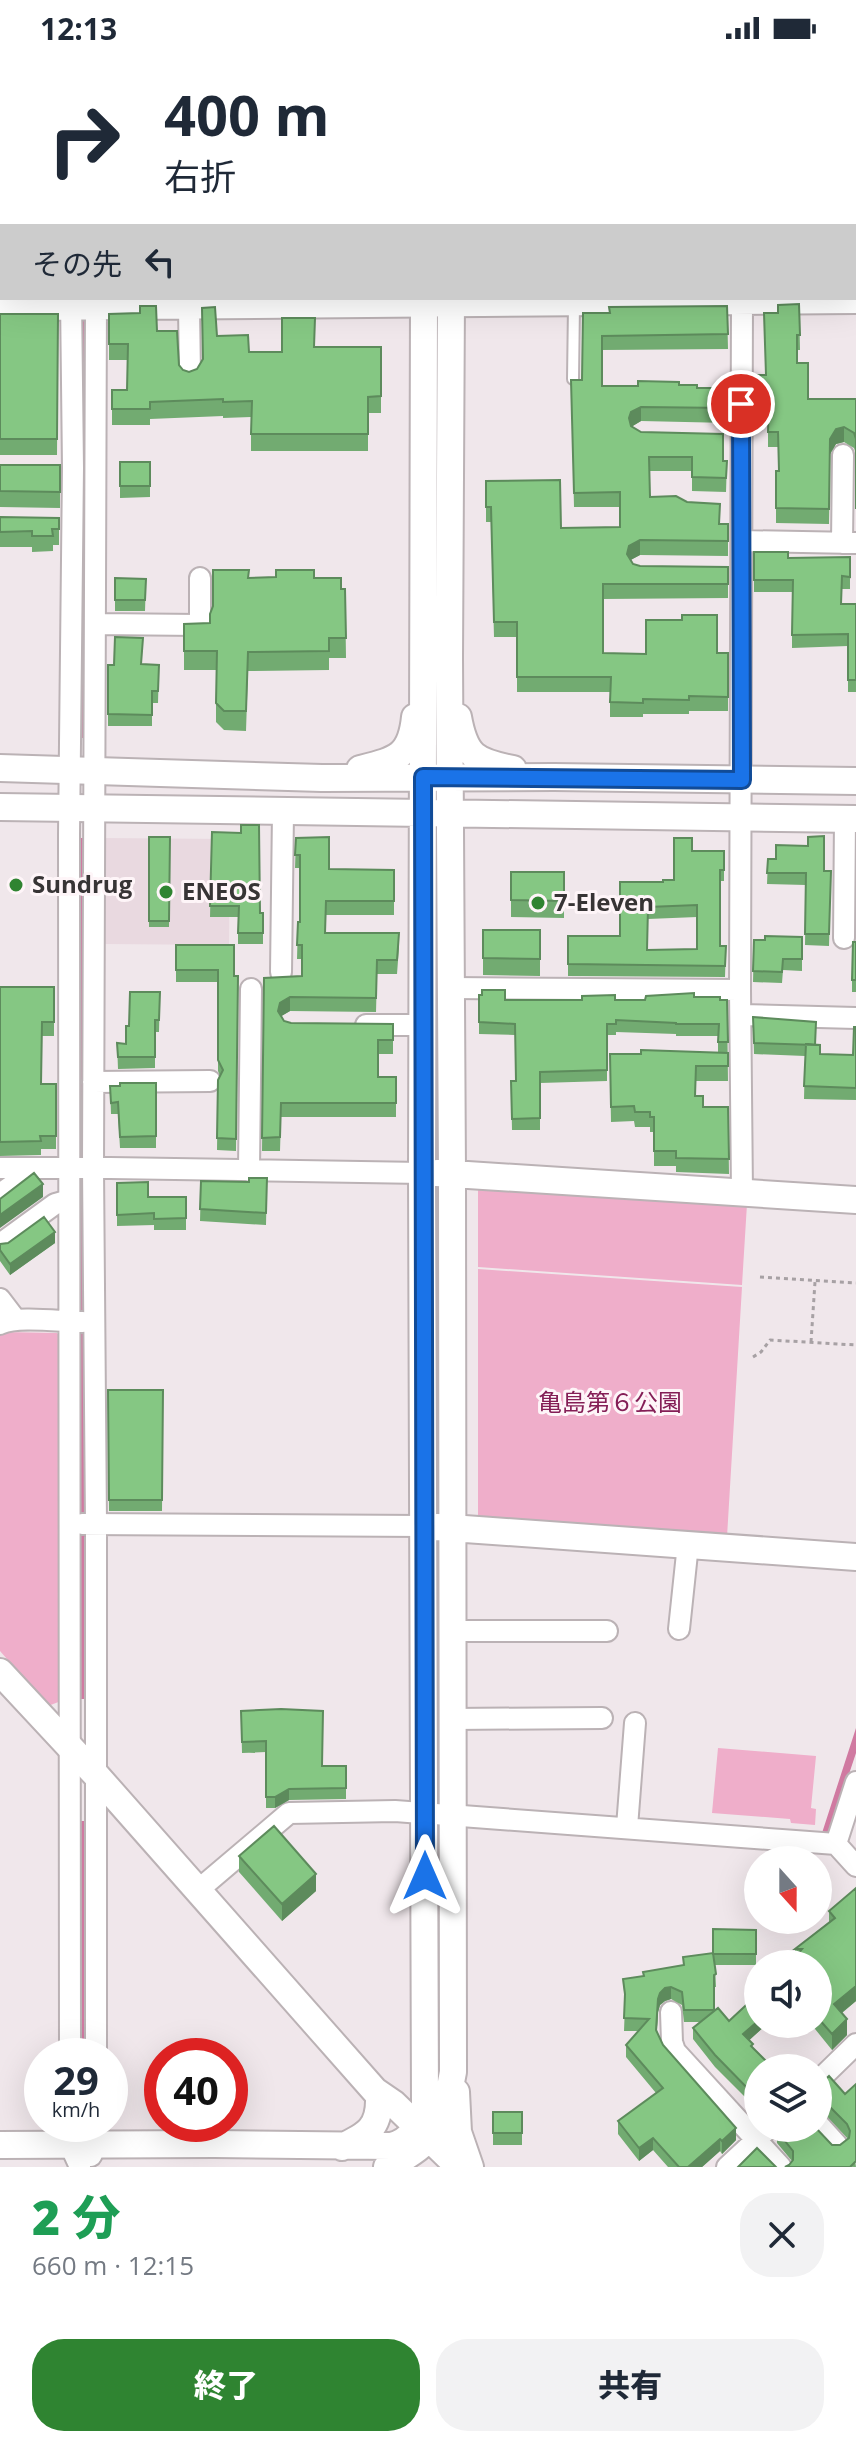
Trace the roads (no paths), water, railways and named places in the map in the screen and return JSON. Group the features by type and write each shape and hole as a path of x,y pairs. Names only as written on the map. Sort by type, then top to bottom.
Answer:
{"street":[{"path":"742,301 734,436 734,506 742,541 735,569 742,780 742,1192"},
{"path":"0,310 83,305 189,308 424,302 574,305 742,301 856,303"},
{"path":"422,2144 425,2107 422,1173 424,302"},
{"path":"451,302 449,658 453,2072 458,2132 470,2167"},
{"path":"83,305 66,468 65,521 83,769"},
{"path":"83,305 96,624 82,808 83,1524 96,1775 96,2038"},
{"path":"189,308 190,375"},
{"path":"742,541 849,543 843,455"},
{"path":"96,624 200,625 200,578"},
{"path":"322,778 400,757 410,744 422,658"},
{"path":"449,658 461,731 472,755 488,764 554,777"},
{"path":"0,768 322,778 856,781"},
{"path":"0,807 851,819 844,938"},
{"path":"82,808 93,1082 82,1168 69,1200 83,1322"},
{"path":"281,972 283,812"},
{"path":"325,812 387,824 400,830 411,846 424,899"},
{"path":"451,899 469,836 485,826 555,815"},
{"path":"452,988 740,990"},
{"path":"249,1171 251,989"},
{"path":"741,1015 856,1018"},
{"path":"354,1025 422,1025"},
{"path":"93,1082 210,1081"},
{"path":"0,1168 452,1174 856,1200"},
{"path":"0,1194 20,1180 24,1168"},
{"path":"0,1244 55,1204 69,1200"},
{"path":"0,1299 8,1322 83,1322"},
{"path":"83,1524 451,1527 856,1557"},
{"path":"70,2038 71,1750 83,1524"},
{"path":"679,1629 688,1544"},
{"path":"452,1631 607,1631"},
{"path":"5,1688 96,1775 379,2095 386,2110 422,2144 459,2167"},
{"path":"452,1719 602,1718"},
{"path":"627,1827 635,1723"},
{"path":"836,1844 856,1782"},
{"path":"197,1891 289,1813 424,1813 836,1844 856,1866"},
{"path":"671,2012 675,2051 744,2116"},
{"path":"832,2067 856,2044"},
{"path":"379,2095 395,2093 415,2084 425,2066"},
{"path":"387,2167 422,2144 446,2110 453,2072"},
{"path":"342,2147 368,2132 376,2120 379,2095"},
{"path":"832,2139 837,2145"},
{"path":"730,2166 755,2142"},
{"path":"767,2142 781,2167"},
{"path":"0,2145 342,2147 422,2144"}],"lane":[{"path":"573,379 574,305"}],"place":[{"name":"Sundrug","path":"16,885"},
{"name":"ENEOS","path":"166,892"},
{"name":"7-Eleven","path":"538,903"}],"park label":[{"name":"亀島第６公園","path":"610,1403"}]}
